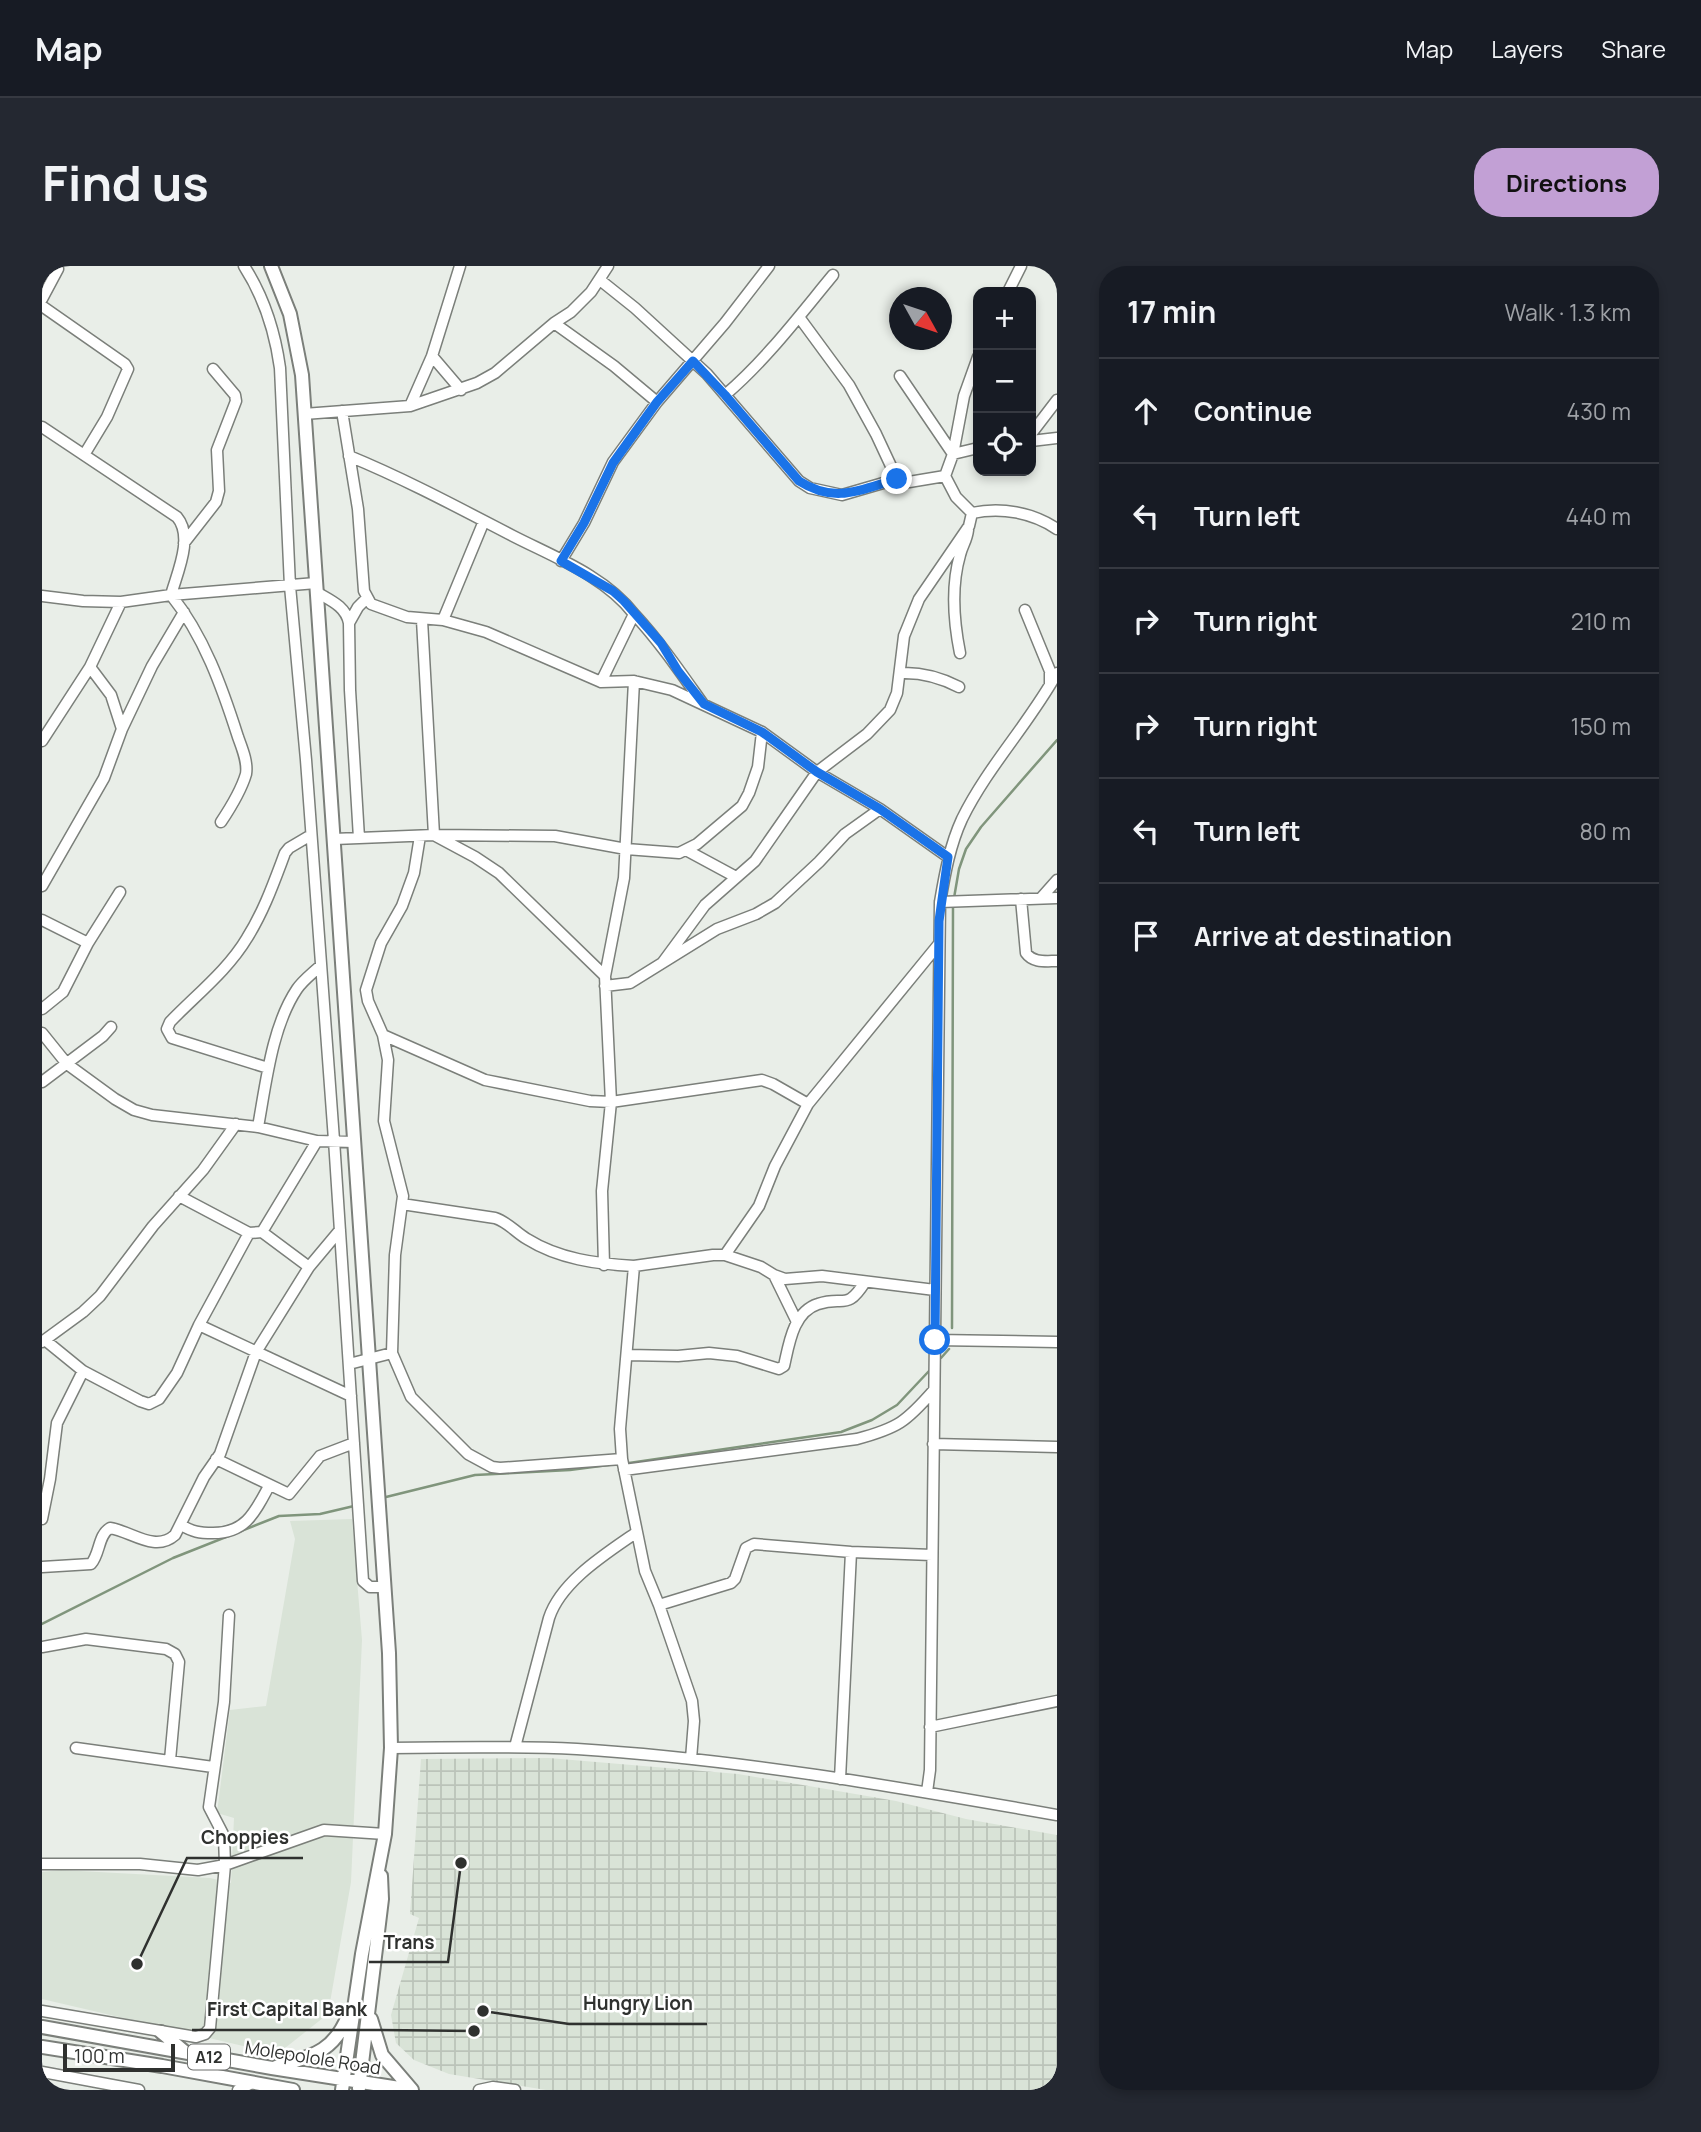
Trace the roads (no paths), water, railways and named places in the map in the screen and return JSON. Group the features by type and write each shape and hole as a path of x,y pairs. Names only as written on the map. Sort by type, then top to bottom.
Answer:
{"main road":[{"path":"271,266 296,336 304,414 389,1653 391,1748 385,1834 355,1998 343,2085"},
{"path":"359,2086 382,1899 380,1866"},
{"path":"272,2068 322,2052 337,2038 355,1998"},
{"path":"368,2008 382,2055 412,2090"},
{"name":"Molepolole Road","path":"42,2028 272,2068 343,2085 412,2090"},
{"path":"161,2032 185,2053"},
{"name":"Molepolole Road","path":"42,2047 255,2081 286,2089"}],"street":[{"path":"244,266 260,295 278,359 290,586 334,1140 363,1581 370,1587 385,1587"},
{"path":"410,406 432,356 460,266"},
{"path":"304,414 410,406 461,390 495,373 583,302 608,266"},
{"path":"561,561 584,523 613,463 657,402 769,266"},
{"path":"1010,287 1021,266"},
{"path":"42,299 58,269"},
{"path":"725,395 799,317 833,275"},
{"path":"600,280 693,361 799,481 810,488 842,495 897,479 909,482 944,476"},
{"path":"42,306 125,364 128,369 107,417 84,455"},
{"path":"799,317 849,385 876,433 897,479"},
{"path":"554,323 614,366 657,402"},
{"path":"432,356 461,390"},
{"path":"184,543 216,502 219,491 217,450 236,401 235,395 213,369"},
{"path":"944,476 953,454 964,396 973,371"},
{"path":"900,376 953,454"},
{"path":"1036,427 1057,400"},
{"path":"342,411 358,509 364,591 371,604 422,620 443,620 486,632 601,682 634,681 672,690 704,704 762,732 817,772 880,809 948,857"},
{"path":"42,426 177,517 182,524 184,543 171,595"},
{"path":"1036,440 1057,438"},
{"path":"953,454 973,449"},
{"path":"349,456 398,477 561,561 613,591 661,643 678,671 704,704"},
{"path":"944,476 956,497 972,513"},
{"path":"972,513 1003,510 1040,518 1057,529"},
{"path":"960,653 956,634 955,592 960,556 967,541 972,513"},
{"path":"443,620 484,521"},
{"path":"663,962 705,905 755,860 817,772 867,734 890,710 897,693 904,636 919,599 969,526"},
{"path":"42,596 121,602 171,595 290,586 317,588 347,613 349,623 350,690 359,838"},
{"path":"171,595 184,612 214,668 244,754 246,772 236,800 221,822"},
{"path":"349,623 367,598"},
{"path":"42,741 90,667 121,602"},
{"path":"1025,610 1050,671 1050,685"},
{"path":"42,886 104,778 122,729 152,666 184,612"},
{"path":"601,682 634,614"},
{"path":"422,620 434,835"},
{"path":"90,667 111,695 122,729"},
{"path":"900,673 914,672 959,687"},
{"path":"927,1792 930,1770 938,945 949,902 948,857 961,821 977,791 1057,673"},
{"path":"604,1265 602,1191 611,1102 605,981 624,878 634,681"},
{"path":"334,839 434,835 555,836 626,849 673,853 686,850 742,806 750,793 758,767 762,732"},
{"path":"434,835 499,873 605,981 630,982 717,929 756,914 775,903 819,863 845,834 880,809"},
{"path":"268,1068 172,1038 167,1029 240,949 260,916 285,853 311,835"},
{"path":"420,836 414,873 402,906 381,943 366,989 383,1035 388,1060 384,1121 402,1190 395,1255 391,1353 411,1397 468,1454 492,1467 500,1468 623,1465 857,1439 893,1429 906,1421 934,1391"},
{"path":"686,850 736,877"},
{"path":"1041,898 1057,880"},
{"path":"45,1002 63,992 88,943 120,892"},
{"path":"949,902 1057,898"},
{"path":"1021,899 1026,953 1038,961 1057,961"},
{"path":"42,920 88,943"},
{"path":"725,1255 759,1206 775,1166 808,1104 938,945"},
{"path":"258,1127 268,1068 286,1010 299,985 321,965"},
{"path":"42,1082 111,1027"},
{"path":"42,1033 67,1064 134,1110 152,1115 258,1127 317,1141 355,1142"},
{"path":"383,1035 485,1080 590,1101 611,1102 762,1080 808,1104"},
{"path":"236,1124 204,1170 134,1249 93,1303 44,1341 83,1371 140,1401 153,1403 159,1399 177,1373 199,1325 249,1233"},
{"path":"262,1232 317,1141"},
{"path":"179,1196 249,1233 262,1232 309,1266"},
{"path":"402,1203 495,1218 504,1221 525,1238 562,1255 604,1265 634,1266 725,1255 761,1267 785,1279 822,1276 935,1290"},
{"path":"42,1567 91,1564 95,1560 104,1531 110,1528 150,1542 162,1542 172,1538 222,1448 256,1352 309,1266 340,1230"},
{"path":"634,1266 620,1429 623,1465 645,1572 692,1701 694,1721 691,1759"},
{"path":"774,1275 797,1322"},
{"path":"626,1355 678,1356 709,1353 737,1356 779,1369 783,1366 797,1322 815,1304 856,1297 865,1282"},
{"path":"199,1325 351,1396"},
{"path":"935,1340 1057,1342"},
{"path":"349,1364 391,1353"},
{"path":"42,1519 57,1423 83,1371"},
{"path":"216,1459 290,1494 320,1456 354,1443"},
{"path":"933,1444 1057,1447"},
{"path":"181,1525 197,1533 225,1533 236,1530 252,1515 269,1486"},
{"path":"514,1747 554,1605 592,1564 637,1532"},
{"path":"659,1605 731,1583 735,1579 746,1548 754,1545 932,1555"},
{"path":"840,1779 851,1552"},
{"path":"42,2011 196,2037 205,2034 210,2028 225,1865 224,1836 209,1807 224,1702 229,1615"},
{"path":"42,1647 86,1639 166,1649 175,1654 179,1662 170,1760"},
{"path":"930,1727 1057,1702"},
{"path":"76,1748 213,1767"},
{"path":"391,1748 579,1749 691,1759 927,1792 1057,1815"},
{"path":"903,1790 919,1784 930,1770"},
{"path":"42,1864 140,1864 194,1870 225,1865 324,1829 385,1834"},
{"path":"42,2072 139,2090"},
{"path":"237,2090 255,2081"},
{"path":"479,2090 493,2087 515,2090"}],"waterway":[{"path":"954,898 966,849 981,827 1057,740"},
{"path":"952,1328 953,904"},
{"path":"941,1358 949,1349"},
{"path":"629,1463 841,1432 872,1420 897,1405 929,1371"},
{"path":"386,1497 475,1475 570,1470 616,1464"},
{"path":"42,1624 173,1558 279,1516 320,1514 354,1506"}],"place":[{"name":"Trans","path":"461,1863"},
{"name":"Choppies","path":"137,1964"},
{"name":"Hungry Lion","path":"483,2011"},
{"name":"First Capital Bank","path":"474,2031"}]}
